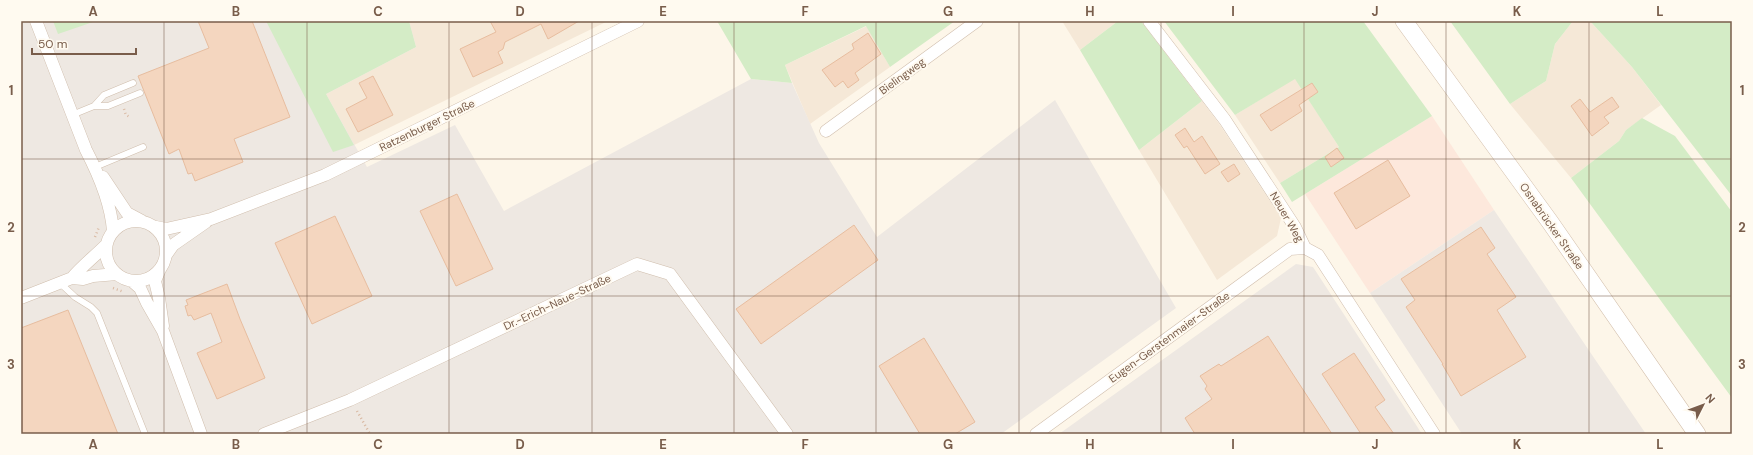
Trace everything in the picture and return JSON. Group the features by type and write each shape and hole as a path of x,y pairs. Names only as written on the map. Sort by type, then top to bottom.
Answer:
{"main road":[{"name":"Osnabrücker Straße","path":"1404,21 1550,222 1697,434"}],"street":[{"path":"36,21 86,150 95,167 128,213 156,227 166,229 211,219"},
{"name":"Ratzenburger Straße","path":"211,219 325,175 638,21"},
{"name":"Bielingweg","path":"826,132 977,21"},
{"name":"Neuer Weg","path":"1149,21 1225,120 1295,227 1304,248 1318,256 1434,434"},
{"path":"95,167 110,210 113,231"},
{"path":"201,434 164,331 155,281 166,255 173,245 211,219"},
{"path":"21,298 72,278 106,245 113,231 126,222 142,221"},
{"path":"156,227 164,240 166,255"},
{"path":"106,245 108,261 117,274"},
{"name":"Eugen-Gerstenmaier-Straße","path":"1036,434 1290,249 1304,248"},
{"name":"Dr.-Erich-Naue-Straße","path":"264,434 350,400 637,264 670,274 787,434"},
{"path":"132,281 148,279 160,269"},
{"path":"72,278 82,279 93,276 117,274 132,281 140,288 164,331"}],"lane":[{"path":"94,106 104,95 133,83"},
{"path":"72,115 94,106 108,106 140,93"},
{"path":"95,167 143,147"},
{"path":"60,283 75,297 91,307 97,313 145,434"}],"path":[{"path":"124,110 126,115 130,117"},
{"path":"350,400 370,434"}],"shaded area":[{"path":"21,21 409,21 416,47 326,94 367,167 455,125 504,211 751,79 792,83 819,143 877,237 1055,100 1176,308 1001,434 21,434"},
{"path":"409,21 608,21 354,145 326,94 416,47"},
{"path":"1062,21 1118,21 1080,50"},
{"path":"1573,21 1590,21 1632,67 1661,105 1626,130 1619,141 1571,178 1510,104 1546,81 1555,44"},
{"path":"867,26 890,67 810,124 785,65"},
{"path":"1295,78 1339,147 1280,183 1235,115"},
{"path":"1202,101 1220,125 1281,218 1277,236 1217,280 1139,150"},
{"path":"1432,116 1494,210 1370,293 1305,194"},
{"path":"1494,210 1646,434 1462,434 1370,293"},
{"path":"1296,264 1313,267 1422,434 1059,434"}],"green space":[{"path":"53,21 96,21 58,34"},
{"path":"266,21 409,21 416,47 326,94 354,145 333,152"},
{"path":"717,21 955,21 890,67 866,26 785,65 792,83 751,79"},
{"path":"1118,21 1141,21 1202,101 1139,150 1080,50"},
{"path":"1164,21 1363,21 1432,116 1292,202 1280,183 1339,147 1295,79 1235,115"},
{"path":"1450,21 1573,21 1555,44 1546,81 1510,104"},
{"path":"1590,21 1732,21 1732,196 1632,67"},
{"path":"1642,118 1675,136 1732,212 1732,398 1571,178 1619,141 1626,130"}],"building":[{"path":"198,21 252,21 290,117 234,139 243,162 195,181 192,173 188,174 179,149 169,154 138,76 209,48"},
{"path":"490,21 579,21 548,39 541,24 505,42 503,49 498,52 503,63 473,77 460,49 496,32"},
{"path":"868,33 881,54 855,73 859,80 848,88 843,81 835,87 822,70 854,49 852,44"},
{"path":"373,76 393,115 358,132 346,109 367,98 359,83"},
{"path":"1312,83 1318,92 1299,105 1302,111 1271,131 1260,115"},
{"path":"1612,97 1619,107 1604,117 1609,123 1592,136 1571,106 1580,99 1590,112"},
{"path":"1185,128 1194,142 1202,136 1220,164 1205,174 1187,146 1184,148 1175,135"},
{"path":"1337,148 1344,158 1331,167 1325,157"},
{"path":"1388,160 1410,196 1356,229 1334,193"},
{"path":"1234,164 1240,174 1228,182 1221,172"},
{"path":"457,194 493,269 456,286 420,211"},
{"path":"335,216 372,296 312,324 275,243"},
{"path":"854,225 878,260 761,344 736,309"},
{"path":"1481,227 1495,248 1487,254 1516,297 1497,310 1526,357 1461,396 1443,364 1406,307 1415,300 1401,279"},
{"path":"227,284 265,378 217,399 197,353 222,342 211,313 194,320 191,315 188,316 185,306 188,305 186,300"},
{"path":"68,310 118,434 21,434 21,328"},
{"path":"1268,336 1332,434 1195,434 1185,418 1212,399 1205,389 1207,386 1200,376 1219,364 1221,366"},
{"path":"924,338 975,422 955,434 920,434 879,366"},
{"path":"1354,353 1385,400 1375,407 1394,434 1361,434 1322,374"}]}
